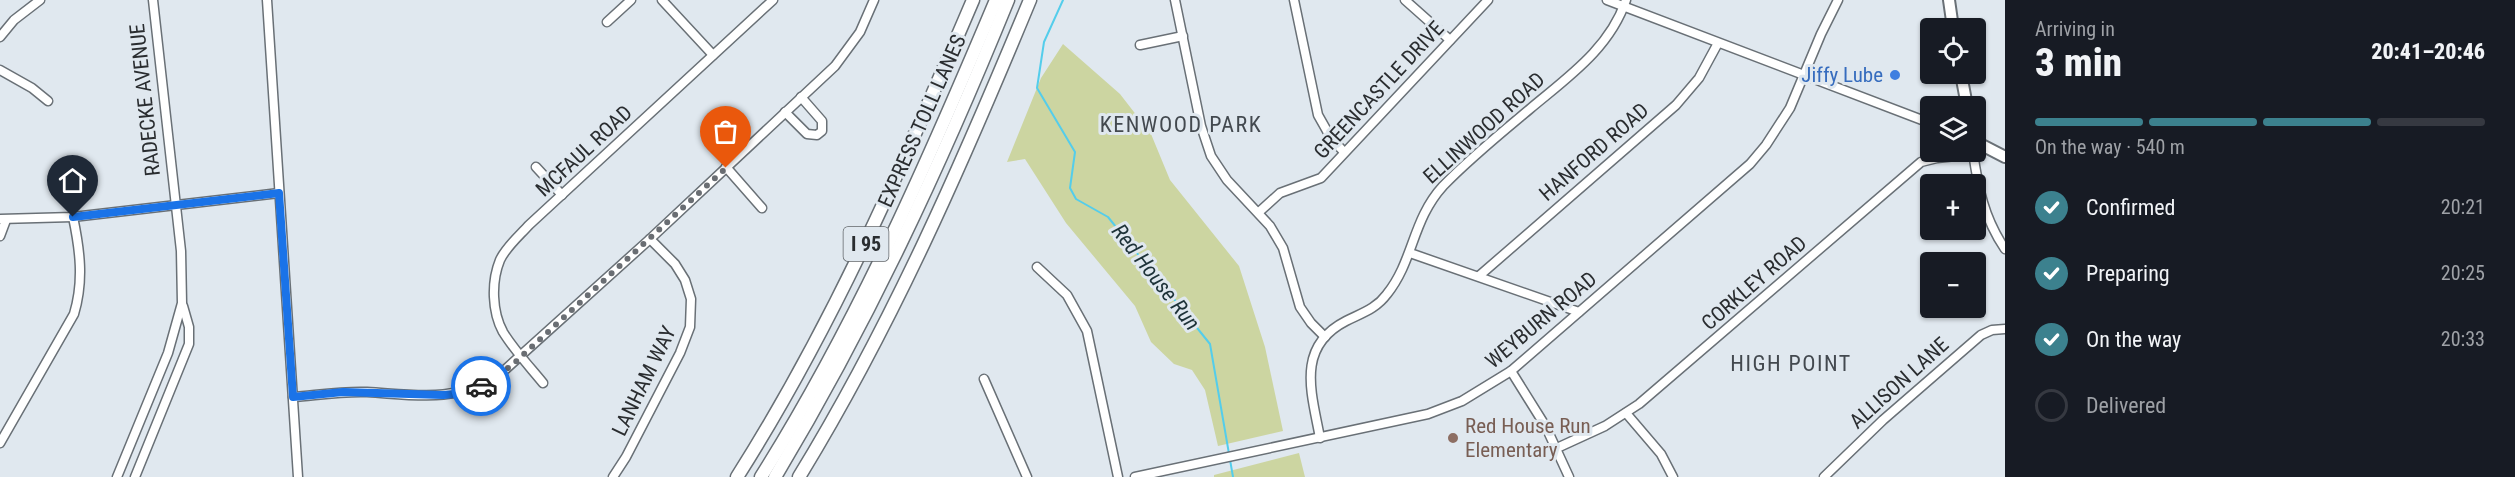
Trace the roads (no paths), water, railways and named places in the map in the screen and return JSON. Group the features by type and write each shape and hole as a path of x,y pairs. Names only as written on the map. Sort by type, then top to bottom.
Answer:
{"highway":[{"name":"I 95","path":"737,477 811,349 866,243 902,167 973,0"},
{"name":"EXPRESS TOLL LANES","path":"761,477 824,370 876,271 926,164 996,0"},
{"name":"EXPRESS TOLL LANES","path":"775,477 842,361 894,260 950,139 1008,0"},
{"name":"I 95","path":"799,477 857,376 909,275 966,153 1030,0"}],"main road":[{"path":"1949,0 1952,18"},
{"path":"1986,147 2005,157"}],"street":[{"path":"0,37 14,20 40,0"},
{"name":"RADECKE AVENUE","path":"135,477 189,344 189,327 182,303 181,251 153,0"},
{"path":"267,0 298,477"},
{"path":"607,22 631,0"},
{"path":"662,0 713,55"},
{"name":"MCFAUL ROAD","path":"543,383 499,323 495,302 500,260 516,239 562,195 773,0"},
{"path":"293,397 343,392 425,396 455,394 484,385 522,356 835,66 853,44 874,0"},
{"path":"1175,0 1201,126 1211,156 1227,180 1259,212 1283,248 1300,307 1325,337"},
{"path":"1294,0 1318,115 1327,132 1344,153"},
{"path":"1405,0 1450,40"},
{"name":"GREENCASTLE DRIVE","path":"1259,212 1280,193 1321,178 1488,0"},
{"path":"1606,0 1625,3 1718,43 1920,119"},
{"name":"WEYBURN ROAD","path":"1135,477 1428,414 1462,400 1511,371 1641,261 1756,157 1782,122 1838,0"},
{"name":"ELLINWOOD ROAD","path":"1320,438 1310,374 1313,355 1325,337 1336,327 1377,305 1393,286 1410,253 1419,221 1443,187 1467,163 1589,57 1612,31 1625,3"},
{"path":"1140,45 1183,36"},
{"name":"HANFORD ROAD","path":"1479,276 1676,105 1699,78 1718,43"},
{"path":"0,70 33,88 48,101"},
{"path":"785,112 807,134 817,135 822,131 822,121 801,97"},
{"name":"CORKLEY ROAD","path":"1557,448 1626,413 1727,330 1907,173 1924,162"},
{"path":"1976,162 1983,206 1991,226 2005,249"},
{"path":"536,167 562,195"},
{"path":"726,168 762,208"},
{"path":"0,236 3,220 73,217 279,193"},
{"path":"0,443 74,314 78,301 81,265 73,217"},
{"name":"LANHAM WAY","path":"613,477 626,458 666,381 690,327 691,299 685,280 675,264 650,239"},
{"path":"1410,253 1579,312"},
{"path":"1037,267 1067,295 1087,331 1118,477"},
{"name":"RADECKE AVENUE","path":"117,477 168,353 182,303"},
{"name":"ALLISON LANE","path":"1824,477 1883,420 1975,340 1987,332 2005,329"},
{"path":"1511,371 1535,407 1557,448 1569,477"},
{"path":"984,379 1027,477"},
{"path":"1626,413 1661,454 1673,477"}],"waterway":[{"name":"Red House Run","path":"1063,0 1044,42 1037,88 1075,152 1070,188 1076,199 1108,217 1210,344 1233,477"}],"place":[{"name":"Jiffy Lube","path":"1895,75"},
{"name":"Red House Run Elementary","path":"1453,438"}],"district":[{"name":"KENWOOD PARK","path":"1181,124"},
{"name":"HIGH POINT","path":"1791,363"}]}
